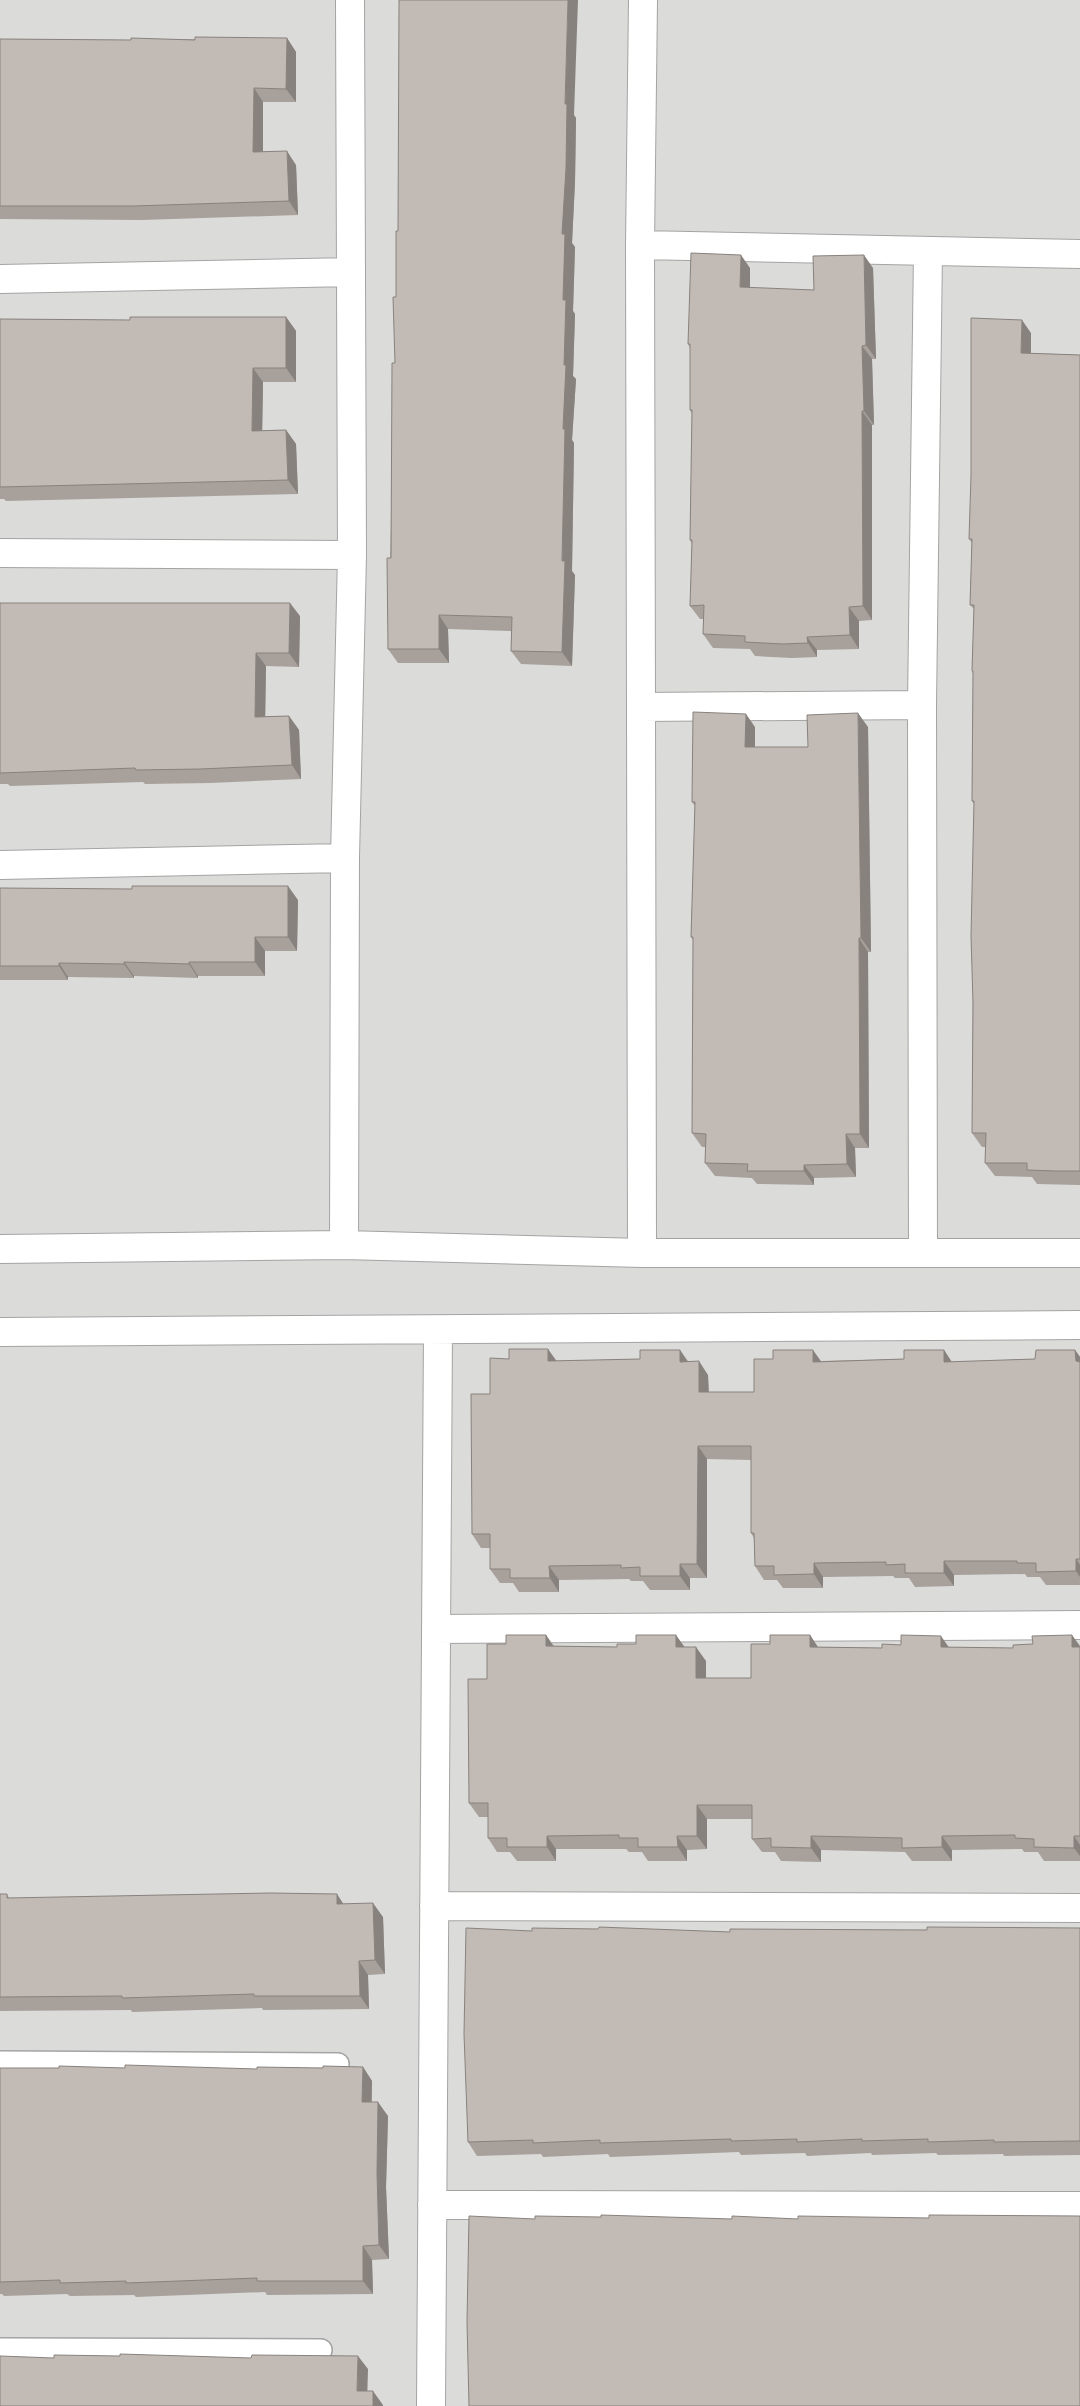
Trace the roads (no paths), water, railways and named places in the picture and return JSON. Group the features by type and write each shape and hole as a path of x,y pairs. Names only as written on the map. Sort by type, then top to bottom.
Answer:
{"street":[{"path":"344,1245 345,858 352,555 350,0"},
{"path":"642,1253 640,245 643,0"},
{"path":"640,245 1080,254"},
{"path":"923,1253 922,706 928,251"},
{"path":"0,279 351,272"},
{"path":"0,553 352,555"},
{"path":"642,707 922,706"},
{"path":"0,864 345,858"},
{"path":"0,1250 344,1245 642,1253 1080,1253"},
{"path":"0,1332 438,1331 1080,1325"},
{"path":"431,2406 438,1331"},
{"path":"436,1628 1080,1625"},
{"path":"434,1906 1080,1908"},
{"path":"432,2205 1080,2206"}],"lane":[{"path":"0,2062 338,2064"},
{"path":"0,2349 321,2350"}]}
